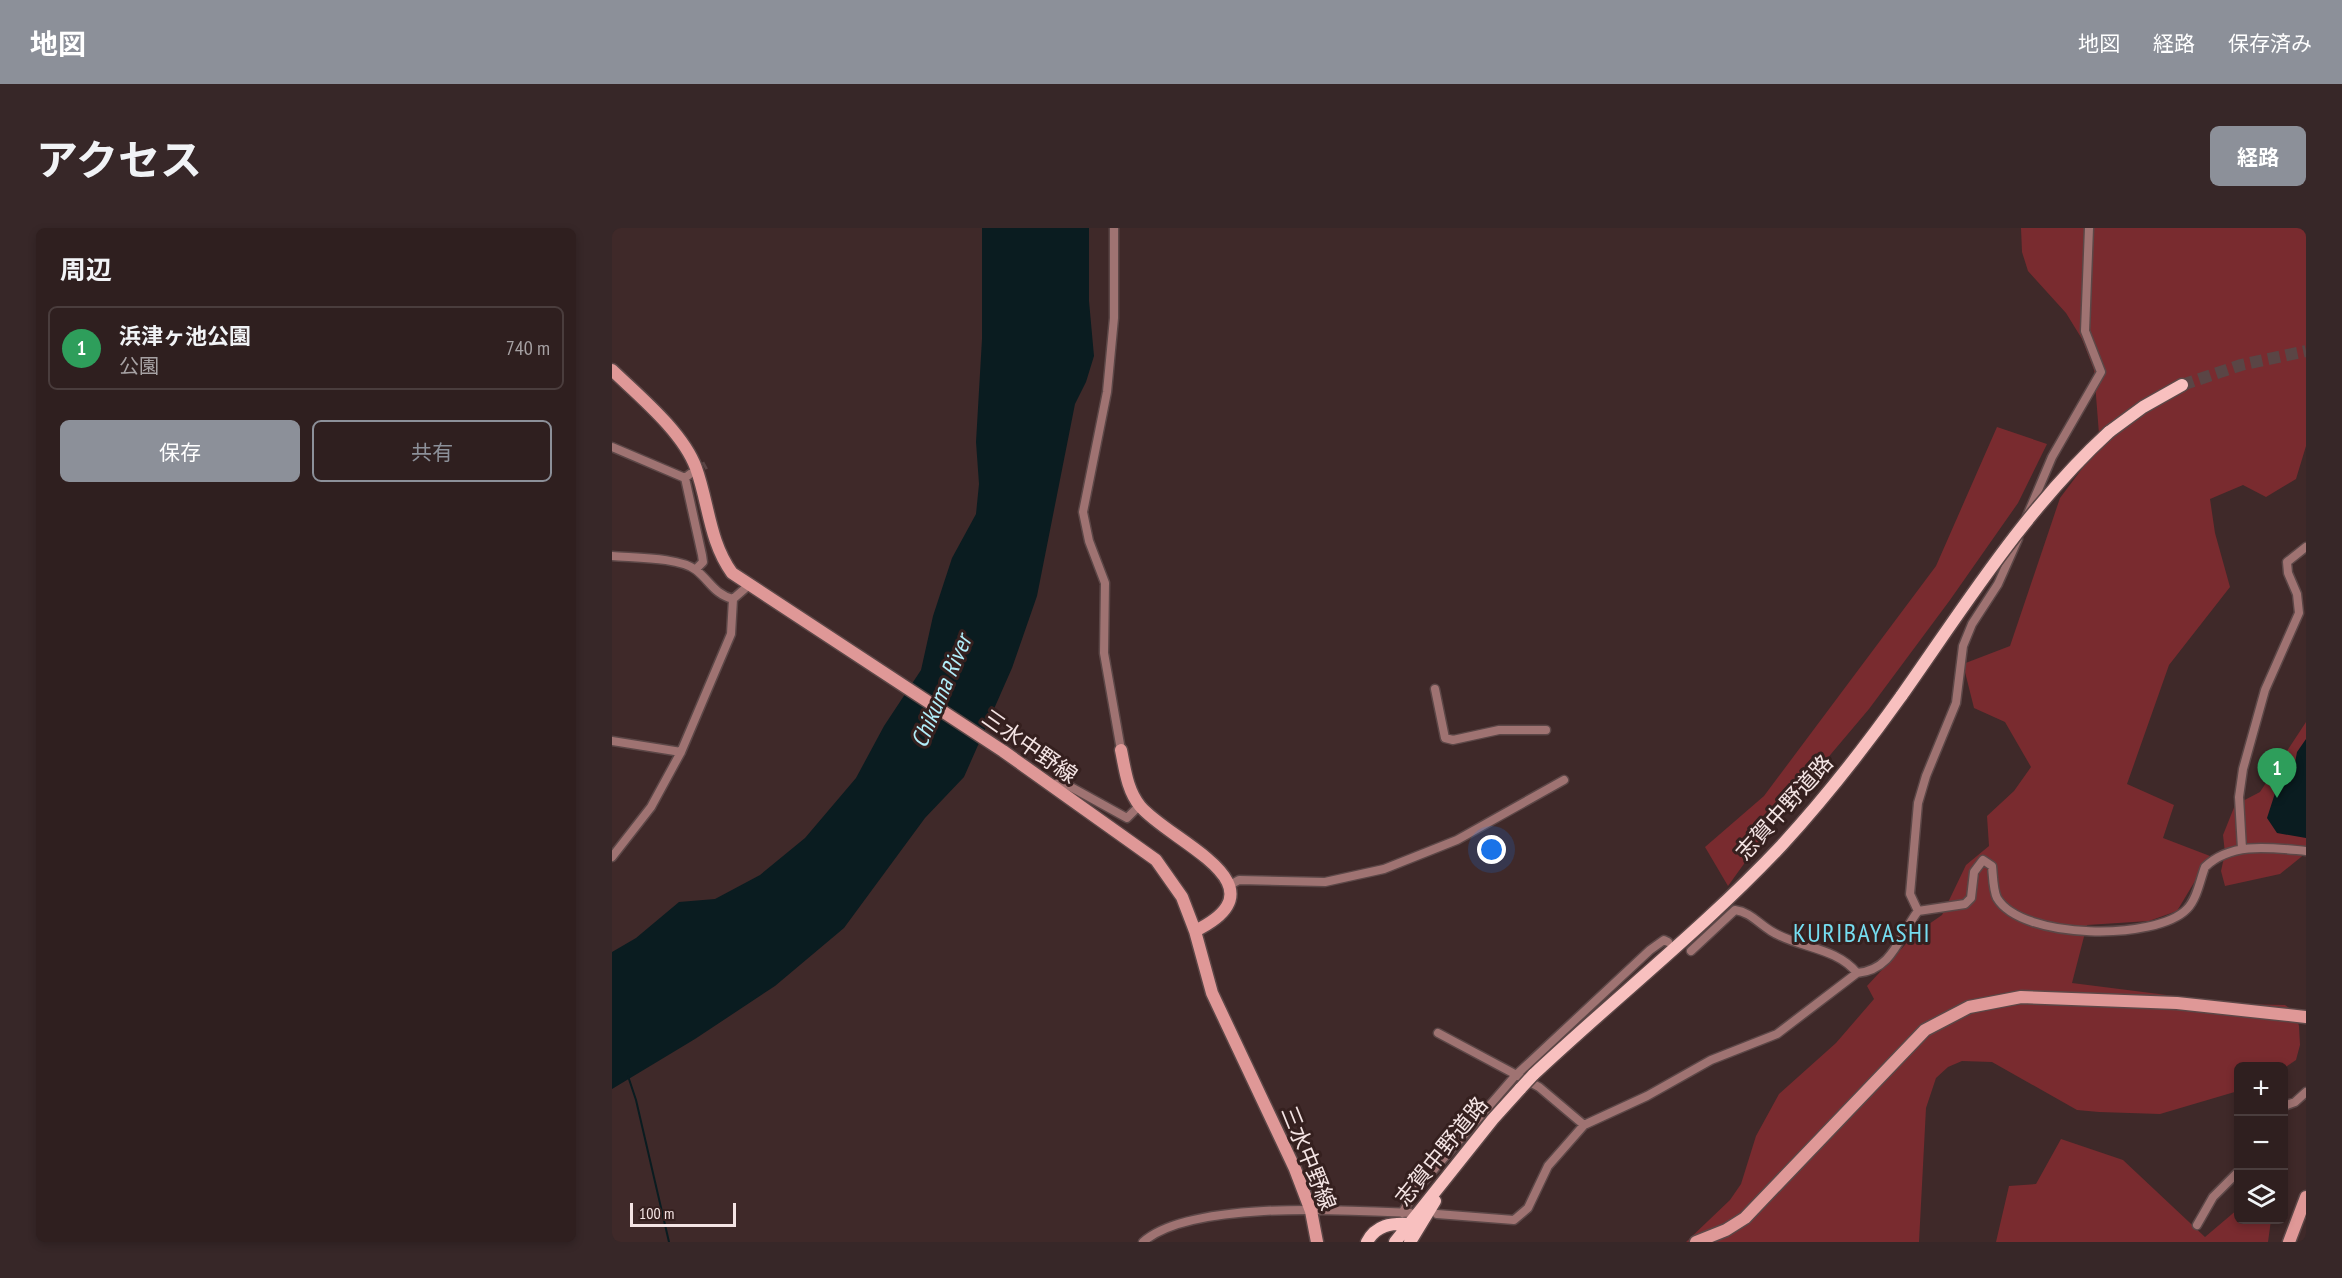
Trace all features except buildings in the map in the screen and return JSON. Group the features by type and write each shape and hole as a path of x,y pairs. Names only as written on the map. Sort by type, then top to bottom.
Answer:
{"main road":[{"name":"三水中野線","path":"612,369 686,449 696,466 717,547 732,573 1003,751 1156,860 1182,897 1195,931 1212,993 1296,1169 1311,1211 1317,1242"},
{"name":"志賀中野道路","path":"1395,1242 1407,1217 1455,1166 1518,1082 1533,1075 1693,931 1781,845 1868,744 2038,506 2063,476 2109,432 2143,407 2182,386"},
{"path":"1121,750 1128,783 1140,805 1162,825 1208,858 1230,885 1226,911 1213,922 1195,931"},
{"path":"1696,1242 1726,1230 1745,1218 1925,1029 1969,1007 2021,997 2177,1003 2306,1017"},
{"path":"1410,1242 1455,1166"},
{"path":"2289,1242 2306,1197"},
{"path":"1367,1242 1381,1227 1407,1217"}],"street":[{"path":"1114,228 1114,318 1107,392 1083,512 1089,541 1106,583 1104,653 1121,750"},
{"path":"1917,911 1910,894 1918,803 1926,776 1956,703 1960,655 1972,624 1998,584 2049,464 2101,372 2085,331 2089,228"},
{"path":"612,447 688,476 703,562 696,569"},
{"path":"2242,849 2239,797 2243,769 2265,690 2299,613 2297,594 2288,573 2287,561 2306,547"},
{"path":"612,556 676,562 696,569 714,590 723,597 733,599"},
{"path":"612,857 651,807 681,752 730,634 733,599 749,585"},
{"path":"1435,689 1445,738 1453,740 1500,730 1546,730"},
{"path":"612,741 681,752"},
{"path":"1230,885 1239,880 1325,882 1384,869 1457,840 1564,780"},
{"path":"1053,787 1060,781 1127,818 1140,805"},
{"path":"1437,1214 1514,1220 1528,1208 1548,1166 1584,1125 1647,1096 1711,1060 1777,1035 1857,973 1871,972 1884,964 1917,911 1965,904 1973,895 1974,872 1983,860 1992,866 1996,897 2008,910 2046,927 2073,931 2161,925 2180,915 2192,903 2205,867 2210,863 2242,849 2306,850"},
{"path":"1691,951 1735,910 1744,911 1772,932 1848,961 1857,973"},
{"path":"1143,1242 1170,1226 1228,1214 1311,1211 1407,1217 1418,1188 1518,1082 1650,951 1664,940 1668,942"},
{"path":"1438,1033 1518,1082 1539,1087 1584,1125"},
{"path":"2288,1104 2295,1102 2306,1092"},
{"path":"2197,1225 2213,1197 2234,1176"}],"shaded area":[{"path":"2021,228 2306,228 2306,446 2296,479 2266,497 2243,485 2210,499 2215,533 2230,587 2169,665 2127,784 2174,805 2163,838 2210,856 2177,911 2149,921 2087,925 2072,983 2238,1004 2285,1005 2295,1012 2299,1026 2300,1045 2296,1060 2288,1065 2288,1062 2234,1062 2234,1092 2160,1114 2077,1110 1992,1062 1962,1061 1948,1067 1936,1078 1926,1108 1919,1242 1686,1242 1730,1200 1741,1184 1756,1136 1779,1094 1836,1043 1874,999 1867,986 1916,933 1942,915 1966,865 1989,846 1987,816 2014,791 2031,767 2005,722 1974,708 1963,664 2010,646 2060,498 2081,470 2099,434 2094,370 2082,339 2066,313 2028,271 2022,252"},
{"path":"1997,427 2047,444 2018,503 1869,709 1777,818 1728,886 1705,847 1764,796 1936,566"},
{"path":"2306,722 2306,853 2280,874 2225,886 2221,871 2225,853 2223,835 2235,805 2260,792"},
{"path":"2061,1139 2123,1160 2205,1237 2234,1212 2234,1224 2270,1224 2268,1242 1996,1242 2009,1186 2036,1184"}],"water":[{"name":"Chikuma River","path":"982,228 1089,228 1089,301 1094,356 1086,382 1075,404 1037,596 1012,668 964,777 925,818 844,928 775,986 695,1039 612,1089 612,952 636,938 679,902 715,899 760,875 805,838 856,778 884,726 921,670 933,616 952,558 976,514 979,484 976,442 982,339"},
{"path":"2306,739 2306,838 2277,833 2267,818 2276,790 2294,768 2297,752"}],"waterway":[{"path":"628,1076 636,1100 669,1242"}],"tunnel":[{"path":"2182,385 2241,365 2306,351"},
{"path":"693,472 706,465"}],"place":[{"name":"浜津ヶ池公園","path":"2277,798"}],"district":[{"name":"KURIBAYASHI","path":"1862,932"}]}
